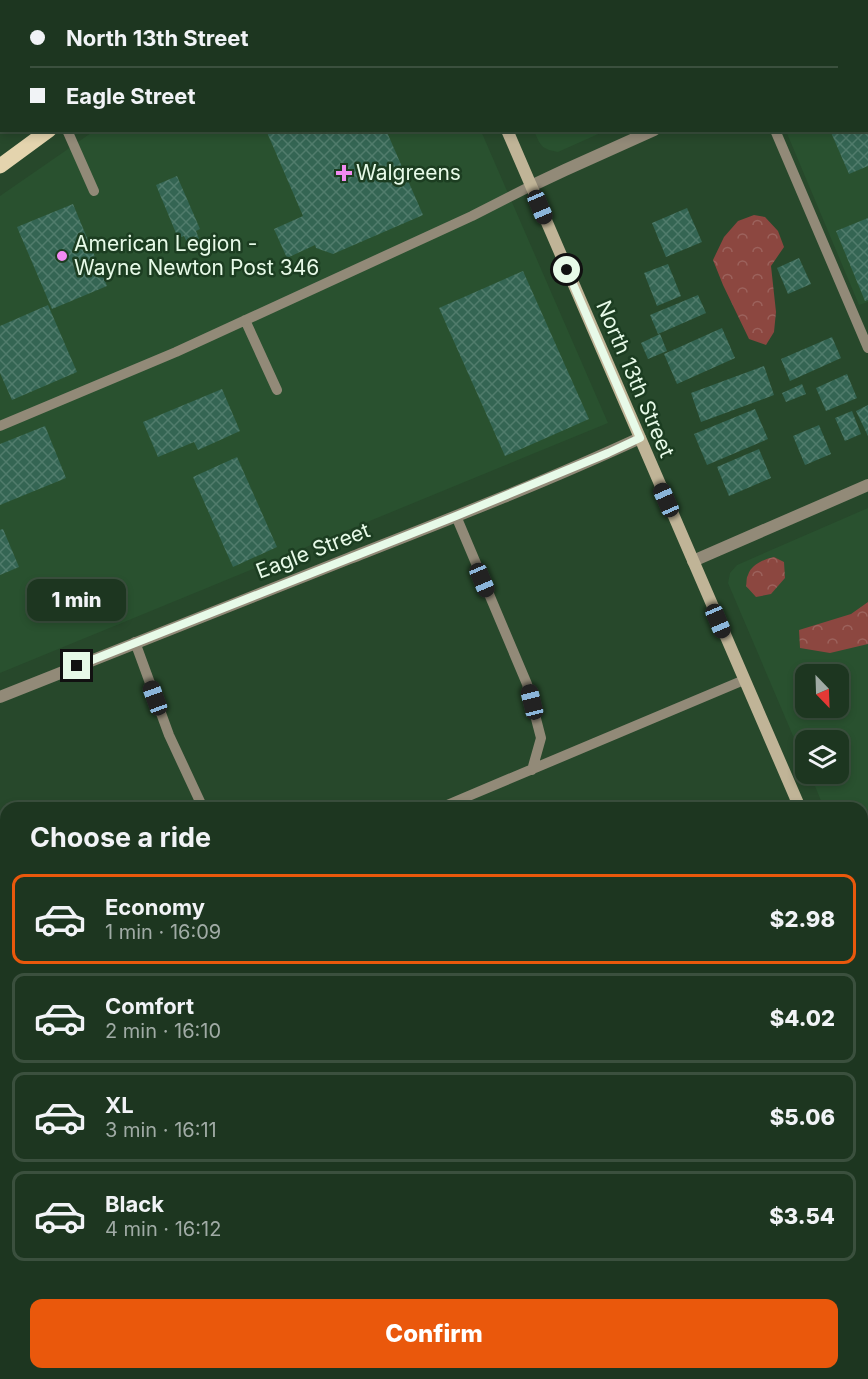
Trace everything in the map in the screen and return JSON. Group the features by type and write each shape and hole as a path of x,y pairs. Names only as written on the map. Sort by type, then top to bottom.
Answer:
{"main road":[{"path":"0,166 46,132"},
{"name":"North 13th Street","path":"508,132 797,802"}],"street":[{"path":"531,186 650,132"},
{"name":"Eagle Street","path":"0,697 456,516 640,438"},
{"path":"693,561 868,485"}],"lane":[{"path":"68,132 94,191"},
{"path":"776,132 868,348"},
{"path":"0,426 176,352 472,216 531,186"},
{"path":"245,320 276,390"},
{"path":"456,516 527,684 541,738 532,770"},
{"path":"135,642 169,735 200,802"},
{"path":"455,802 744,680"}],"shaded area":[{"path":"93,132 481,132 608,423 0,673 0,196"},
{"path":"534,132 603,132 558,152 543,147"},
{"path":"786,132 868,132 868,302 859,305"},
{"path":"868,508 868,802 822,802 814,784 849,784 849,730 795,730 795,740 728,583 730,573 737,565"}],"green space":[{"path":"754,215 765,217 778,231 784,247 771,266 776,312 774,332 766,345 749,339 713,260 724,237 738,221"},
{"path":"774,557 784,562 785,578 771,594 756,597 746,586 747,576 755,565"},
{"path":"868,602 868,644 830,653 800,648 799,630 851,614"}],"building":[{"name":"Walgreens","path":"267,132 387,132 423,215 333,254 316,248 315,245 287,258 274,229 303,216"},
{"path":"831,132 868,132 868,166 849,174"},
{"path":"177,176 200,229 196,231 201,244 190,249 184,236 178,238 156,185"},
{"name":"American Legion - Wayne Newton Post 346","path":"73,204 107,286 52,309 17,227"},
{"path":"687,208 702,242 666,257 652,223"},
{"path":"868,218 868,300 865,301 836,231"},
{"path":"799,258 811,284 788,294 777,268"},
{"path":"668,264 681,296 657,306 644,273"},
{"path":"523,271 589,419 505,456 439,308"},
{"path":"698,295 706,313 658,334 650,315"},
{"path":"48,305 77,372 12,400 0,373 0,326"},
{"path":"722,328 735,358 677,384 664,354"},
{"path":"660,334 667,351 648,359 641,343"},
{"path":"832,337 841,358 790,381 781,359"},
{"path":"764,366 774,395 701,422 691,393"},
{"path":"847,374 857,398 826,411 816,388"},
{"path":"802,384 806,394 786,402 782,393"},
{"path":"222,389 240,431 198,450 194,442 158,457 143,422"},
{"path":"868,405 868,436 856,411"},
{"path":"755,409 768,439 707,465 694,434"},
{"path":"852,411 861,434 845,441 835,418"},
{"path":"819,425 831,454 805,465 793,436"},
{"path":"45,426 66,478 0,505 0,444"},
{"path":"759,449 771,478 729,496 717,467"},
{"path":"237,457 277,547 233,567 193,477"},
{"path":"3,529 19,567 0,575 0,530"}],"place":[{"name":"Walgreens","path":"344,173"},
{"name":"American Legion - Wayne Newton Post 346","path":"62,256"}],"route":[{"path":"77,666 456,516 640,438 567,270"}]}
